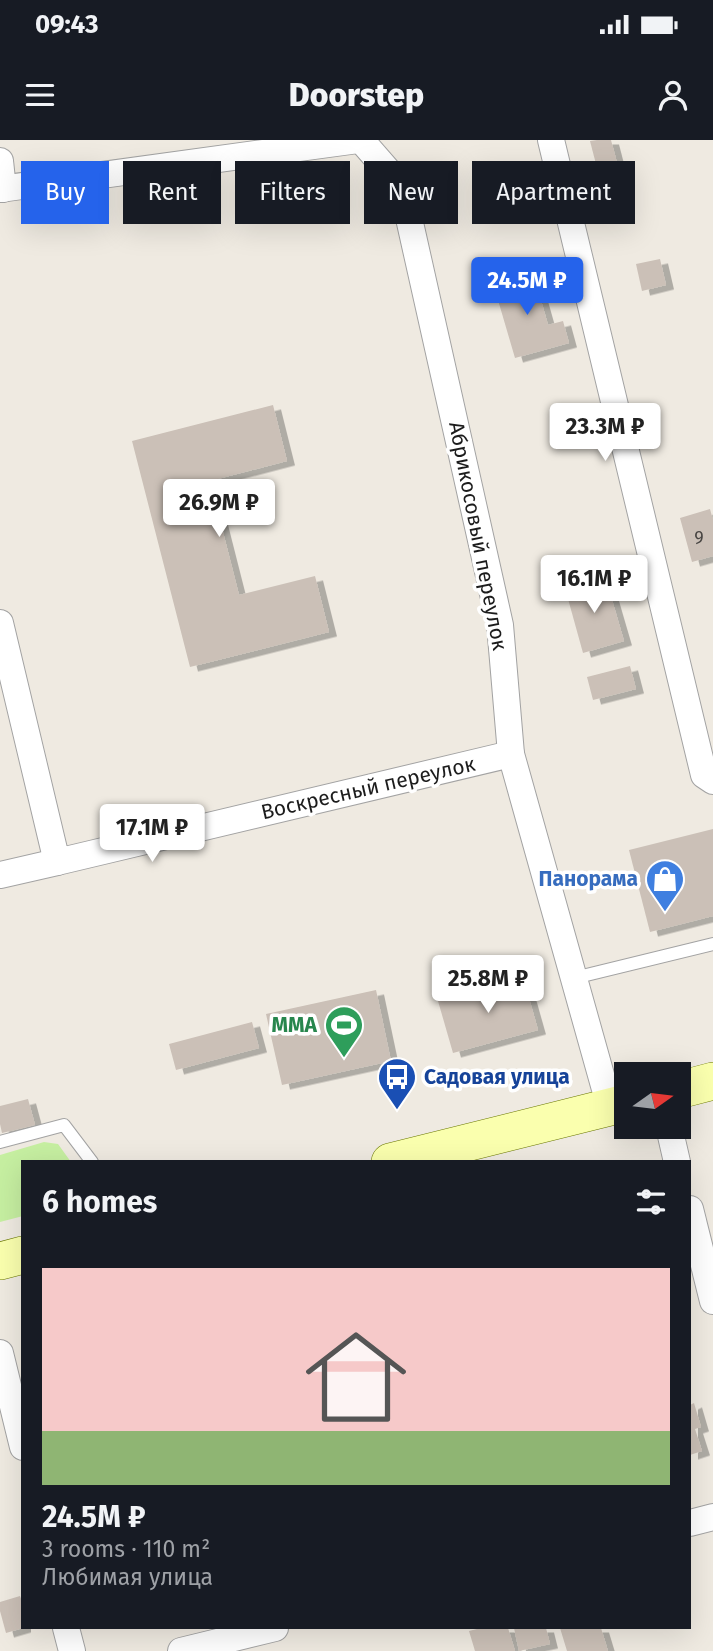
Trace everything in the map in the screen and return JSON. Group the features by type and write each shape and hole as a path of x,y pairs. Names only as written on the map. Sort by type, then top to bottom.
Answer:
{"main road":[{"path":"691,1087 713,1081"},
{"path":"398,1160 614,1106"},
{"path":"0,1261 21,1256"}],"street":[{"path":"0,161 1,189 359,140"},
{"name":"Абрикосовый переулок","path":"359,140 402,187 500,625 511,754 574,978 614,1093"},
{"path":"551,140 708,778"},
{"path":"0,623 57,862"},
{"name":"Воскресный переулок","path":"0,875 511,754"},
{"path":"671,1139 676,1160"},
{"path":"691,1213 713,1301"},
{"path":"0,1353 21,1439"},
{"path":"691,1523 713,1517"},
{"path":"66,1629 72,1651"},
{"path":"181,1651 271,1629"}],"lane":[{"path":"574,978 713,944"},
{"path":"0,1142 64,1125 90,1160"}],"green space":[{"path":"44,1142 58,1144 70,1160 21,1160 21,1217 0,1222 0,1155"}],"building":[{"path":"611,140 616,161 595,161 590,141"},
{"path":"660,259 666,285 642,291 636,264"},
{"path":"533,272 548,325 563,321 569,343 515,358 493,283"},
{"path":"273,405 287,461 210,481 239,595 315,576 329,632 190,667 132,441"},
{"path":"710,509 713,520 713,556 692,562 680,518"},
{"path":"605,576 624,641 583,653 565,588"},
{"path":"630,666 636,689 593,700 587,677"},
{"path":"713,829 713,916 650,932 629,850"},
{"path":"523,977 538,1030 453,1053 438,1001"},
{"path":"376,990 391,1061 282,1085 266,1014"},
{"path":"252,1022 259,1048 176,1070 169,1044"},
{"path":"28,1099 35,1125 2,1133 0,1106"},
{"path":"694,1403 701,1427 695,1429 702,1451 691,1455 691,1404"},
{"path":"20,1596 21,1629 6,1633 0,1602"},
{"path":"508,1629 515,1651 475,1651 469,1631"},
{"path":"514,1629 546,1629 550,1644 519,1651"},
{"path":"560,1629 601,1629 608,1651 567,1651"}],"place":[{"name":"Панорама","path":"665,913"},
{"name":"ММА","path":"344,1059"},
{"name":"Садовая улица","path":"397,1111"}]}
